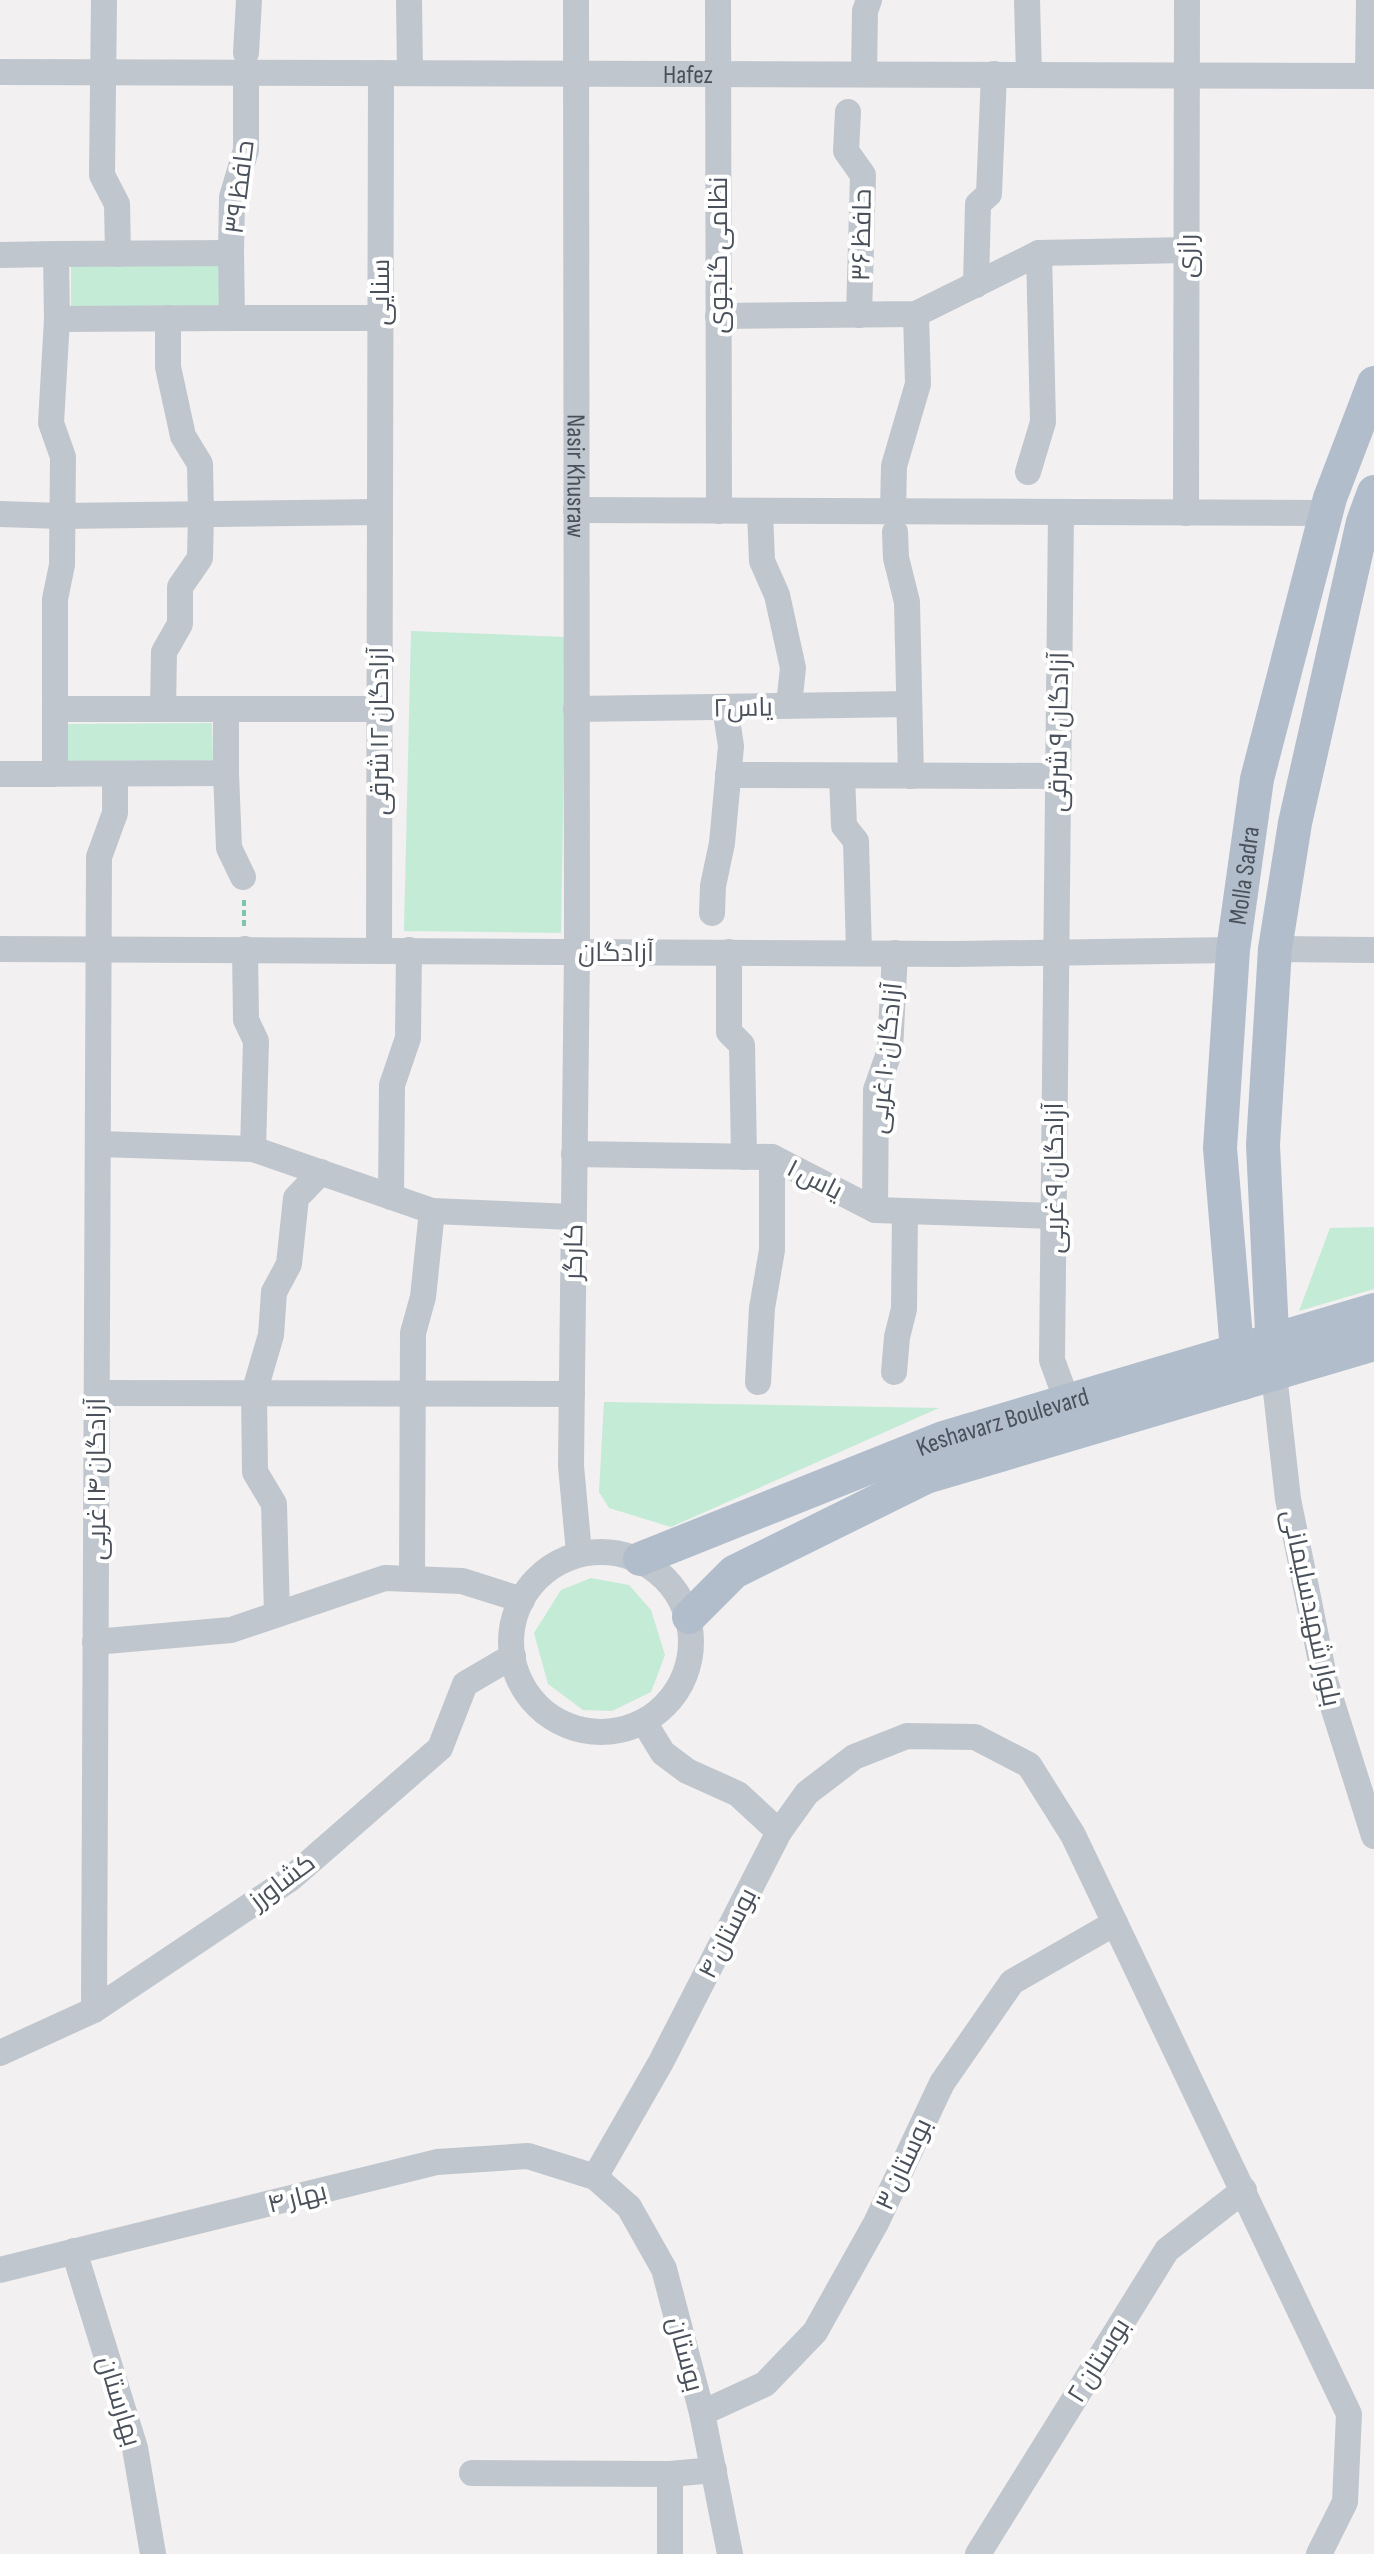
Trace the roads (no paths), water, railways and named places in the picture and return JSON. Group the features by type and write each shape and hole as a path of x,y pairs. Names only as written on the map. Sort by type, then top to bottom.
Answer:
{"main road":[{"name":"Molla Sadra","path":"1259,1378 1237,1350 1220,1148 1233,950 1257,779 1326,513 1374,383"},
{"name":"Molla Sadra","path":"1259,1378 1273,1339 1263,1145 1275,949 1295,823 1363,522 1374,492"},
{"name":"Keshavarz Boulevard","path":"640,1559 943,1438 1374,1310"},
{"name":"Keshavarz Boulevard","path":"689,1617 734,1572 926,1477 1374,1344"}],"street":[{"path":"104,0 102,175 117,204 118,254"},
{"name":"حافظ ۳۹","path":"232,318 232,197 246,150 249,0"},
{"path":"409,0 410,73"},
{"name":"Nasir Khusraw","path":"576,0 577,951"},
{"name":"نظامی گنجوی","path":"718,0 719,511"},
{"path":"864,74 865,11 869,0"},
{"path":"1027,0 1029,75"},
{"name":"رازی","path":"1186,513 1187,0"},
{"path":"1369,0 1371,76"},
{"name":"Hafez","path":"0,72 103,72 246,62 381,73 1371,76"},
{"name":"سنایی","path":"380,512 381,73"},
{"path":"976,285 978,204 989,194 994,74"},
{"name":"حافظ ۳۶","path":"848,112 846,151 863,175 859,315"},
{"path":"718,316 916,314 1039,253 1187,250"},
{"path":"0,255 231,253"},
{"path":"1028,472 1043,422 1039,253"},
{"path":"55,774 55,599 62,565 63,457 51,423 57,319 56,254"},
{"path":"911,776 907,602 896,558 894,466 918,384 916,314"},
{"path":"163,709 164,652 180,624 180,587 200,558 201,514 200,464 183,436 168,367 168,318"},
{"path":"57,319 380,318"},
{"path":"576,510 760,511 894,522 1061,512 1326,513"},
{"path":"760,511 762,561 777,595 793,668 790,695"},
{"path":"0,514 380,512"},
{"name":"آزادگان ۱۲ شرقی","path":"379,950 380,512"},
{"name":"آزادگان ۹ شرقی","path":"1055,952 1061,512"},
{"name":"یاس۲","path":"576,709 909,704"},
{"path":"712,913 731,746 725,707"},
{"path":"55,709 379,709"},
{"path":"226,709 229,848 243,877"},
{"path":"0,774 226,773"},
{"name":"آزادگان ۱۴ غربی","path":"94,2010 99,857 115,813 115,774"},
{"path":"728,775 1058,776"},
{"path":"842,776 844,826 856,841 859,953"},
{"name":"آزادگان","path":"0,949 859,953 1233,950"},
{"path":"245,949 246,1020 256,1041 253,1149"},
{"path":"1275,949 1374,950"},
{"path":"391,1197 392,1085 408,1038 409,950"},
{"name":"کارگر","path":"577,951 571,1466 579,1553"},
{"path":"729,952 729,1032 742,1045 744,1157"},
{"name":"آزادگان ۹ غربی","path":"1055,952 1052,1360 1067,1401"},
{"name":"آزادگان ۱۰ غربی","path":"875,1210 876,1090 890,1050 895,953"},
{"path":"99,1144 253,1149 432,1211 573,1217"},
{"name":"یاس ۱","path":"574,1154 772,1157 875,1210 1054,1216"},
{"path":"758,1382 762,1308 772,1250 772,1157"},
{"path":"277,1614 274,1504 255,1472 254,1393 271,1335 274,1292 289,1264 296,1198 321,1172"},
{"path":"412,1579 413,1333 423,1297 432,1211"},
{"path":"894,1372 897,1337 904,1309 905,1211"},
{"name":"بلوار شهیدسلیمانی","path":"1259,1378 1288,1499 1325,1681 1366,1785 1374,1836"},
{"path":"97,1393 572,1394"},
{"path":"610,1551 640,1559 661,1573 678,1593 689,1617 692,1647 685,1677 668,1703 644,1722 615,1732 584,1732 555,1721 532,1701 516,1674 510,1644 515,1614 529,1586 551,1565 579,1553 610,1551"},
{"path":"95,1642 231,1630 385,1578 462,1581 522,1600"},
{"name":"کشاورز","path":"0,2053 94,2010 290,1879 440,1748 465,1684 513,1656"},
{"path":"644,1722 663,1753 687,1771 738,1794 779,1832"},
{"name":"بوستان ۴","path":"595,2177 661,2062 779,1832 807,1793 854,1757 907,1736 975,1737 1029,1765 1073,1835 1115,1923"},
{"path":"1115,1923 1349,2414 1345,2502 1319,2554"},
{"name":"بوستان ۳","path":"702,2413 765,2384 815,2332 876,2223 942,2083 1012,1982 1115,1923"},
{"name":"بهار ۴","path":"0,2270 437,2162 528,2156 595,2177"},
{"name":"بوستان","path":"595,2177 629,2207 664,2269 702,2413 730,2554"},
{"name":"بوستان ۲","path":"978,2554 1167,2250 1244,2190"},
{"name":"بهارستان","path":"74,2251 135,2448 153,2554"},
{"path":"472,2473 670,2474 714,2470"},
{"path":"670,2474 670,2554"}]}
